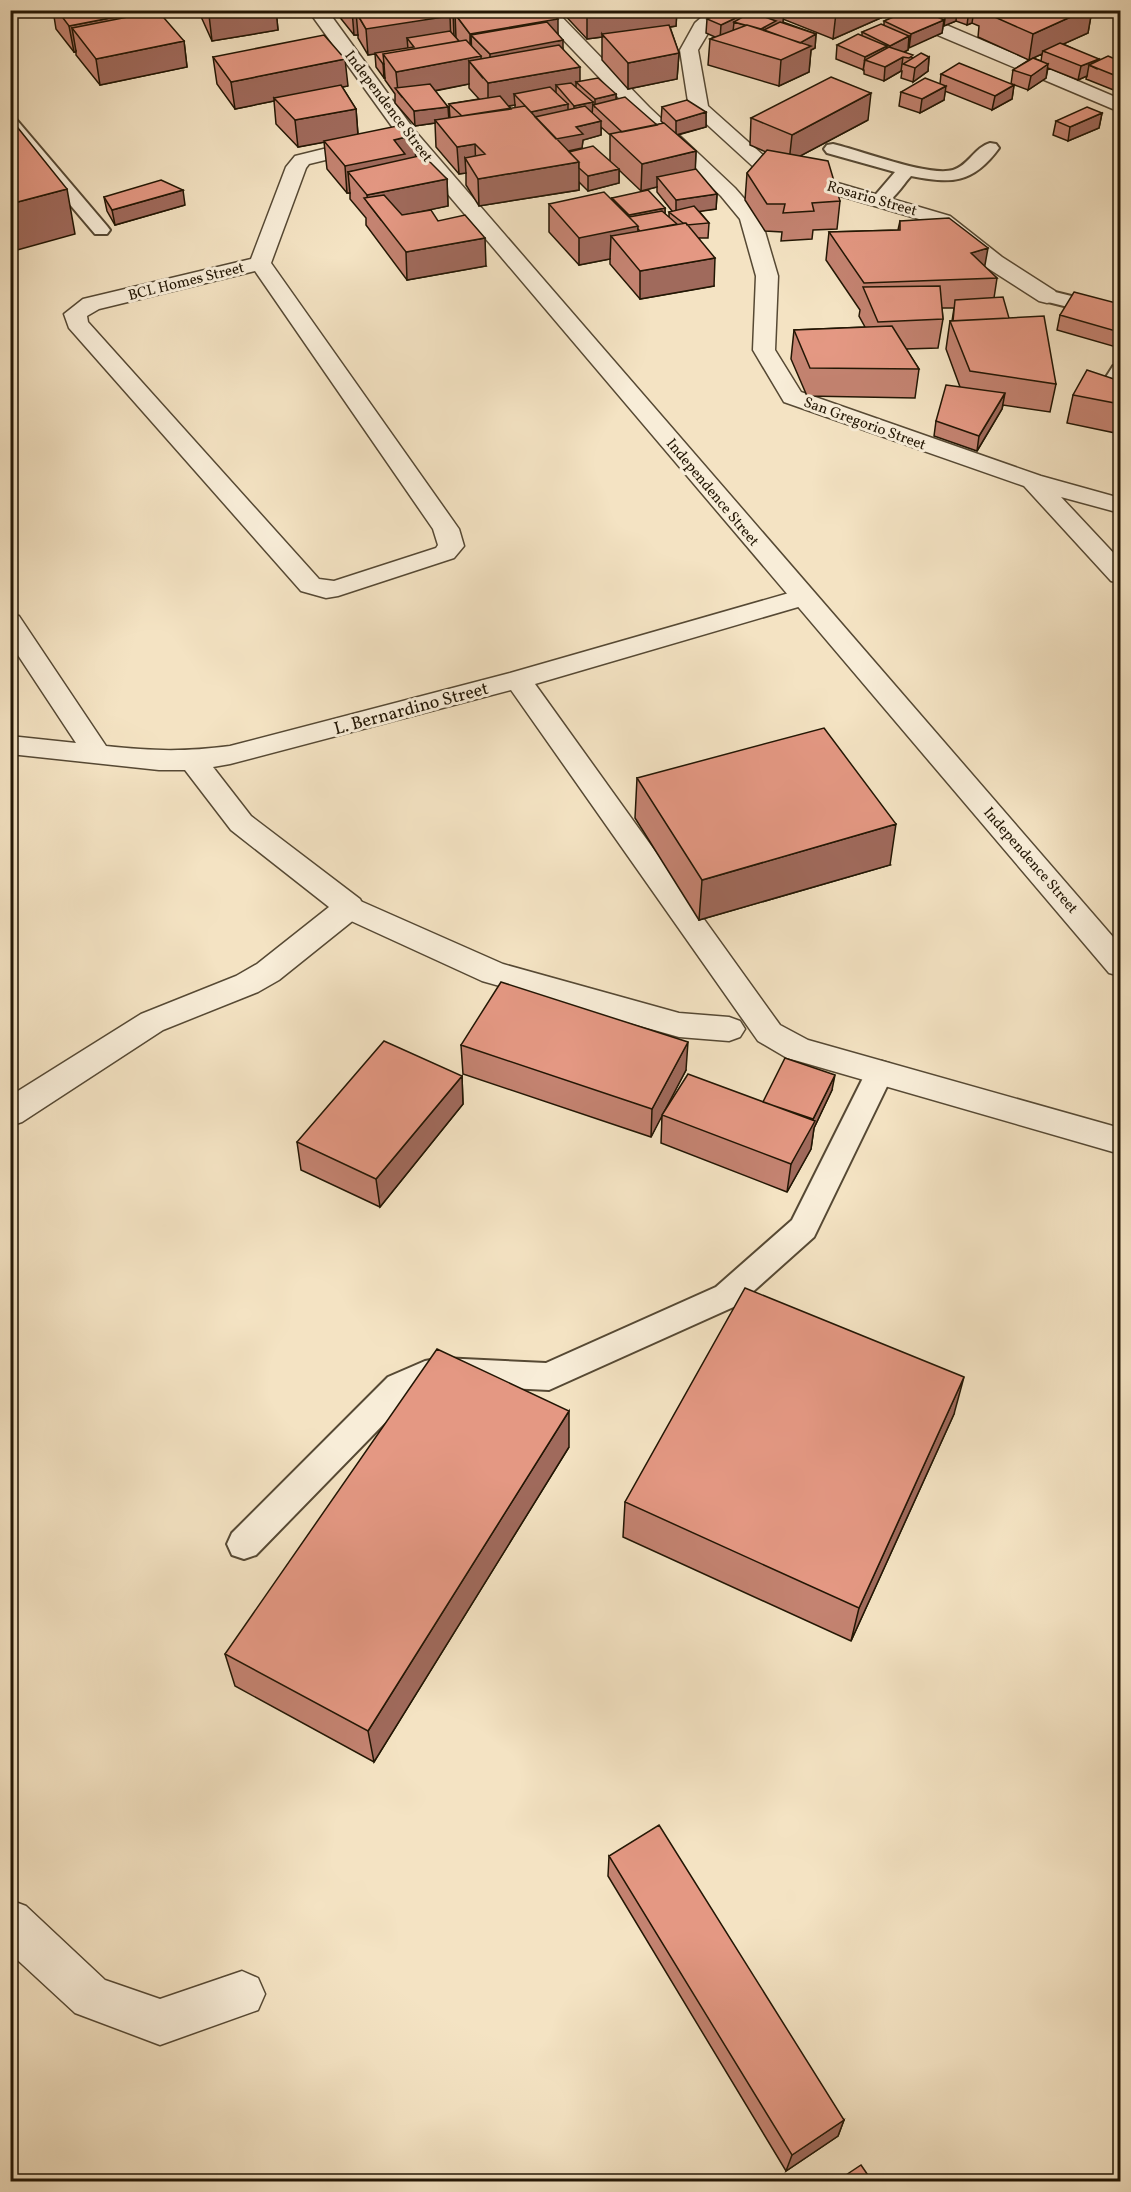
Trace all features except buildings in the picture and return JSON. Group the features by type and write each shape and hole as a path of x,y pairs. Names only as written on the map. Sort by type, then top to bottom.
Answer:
{"street":[{"name":"Independence Street","path":"317,10 408,135 1120,965"},
{"name":"San Gregorio Street","path":"544,10 642,111 728,192 750,219 767,276 764,350 792,397 1032,481 1120,575"},
{"name":"Rosario Street","path":"721,10 702,27 689,50 699,108 766,168 943,220 994,262 1047,296"},
{"path":"894,10 1120,106"},
{"name":"BCL Homes Street","path":"260,263 296,167 302,160 408,135"},
{"name":"BCL Homes Street","path":"260,263 446,529 451,546 445,554 338,588 326,590 310,585 77,323 75,314 91,304 260,263"},
{"path":"1032,481 1120,506"},
{"name":"L. Bernardino Street","path":"10,745 96,752 159,761 193,760 230,755 518,680 803,597"},
{"path":"10,622 96,752"},
{"path":"518,680 769,1033 798,1049 1120,1141"},
{"path":"193,760 241,823 349,907 493,973 679,1025 729,1029"},
{"path":"10,1113 152,1022 247,984 268,972 349,907"},
{"path":"10,1922 91,1997 160,2022 242,1994"}],"lane":[{"path":"10,123 101,230"},
{"path":"833,149 936,176 962,175 972,168 990,148"},
{"path":"880,200 907,170"},
{"path":"1047,296 1120,314"},
{"path":"1104,396 1120,370"},
{"path":"729,1029 769,1033"},
{"path":"244,1544 399,1387 429,1374 458,1372 530,1378 549,1376 727,1296 802,1228 880,1072"}]}
